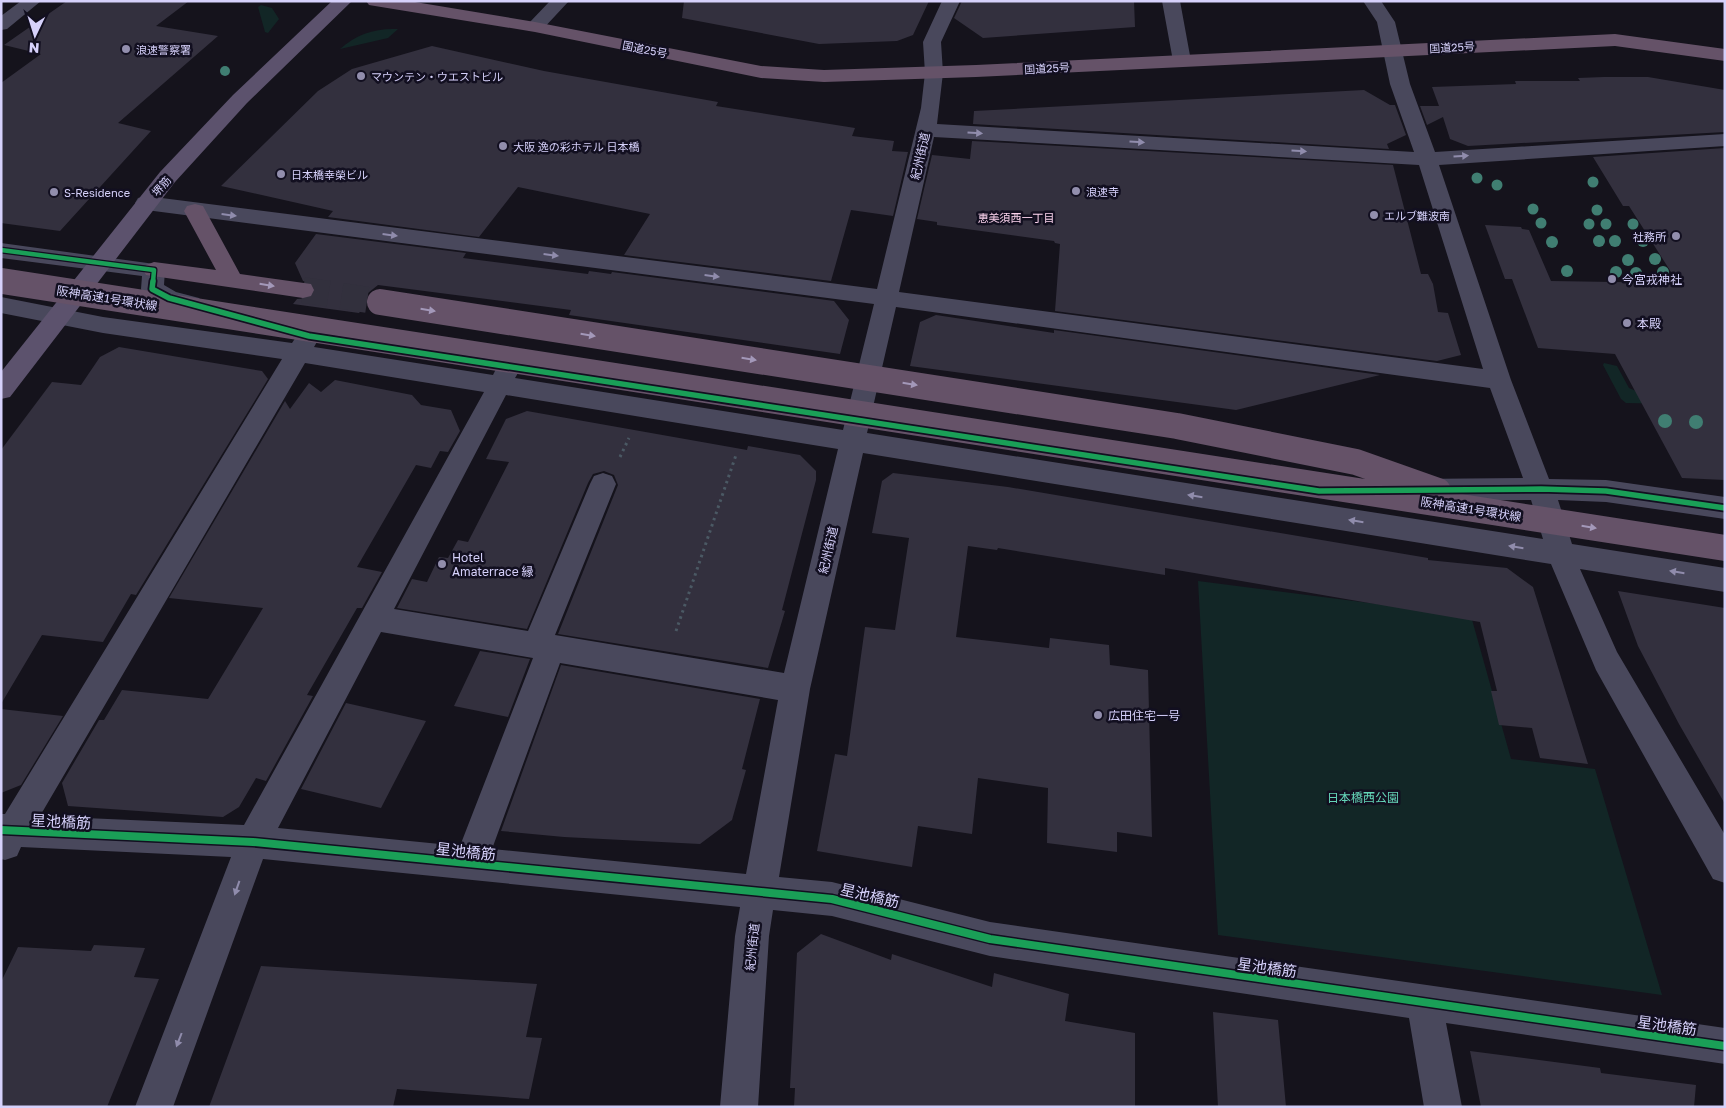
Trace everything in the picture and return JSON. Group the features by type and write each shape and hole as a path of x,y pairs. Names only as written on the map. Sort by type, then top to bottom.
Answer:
{"highway":[{"name":"国道25号","path":"375,1 535,27 761,72 824,76 934,73 1615,40 1725,55"},
{"path":"195,211 232,279"},
{"path":"154,270 303,290"},
{"name":"阪神高速1号環状線","path":"1,281 1725,548"},
{"path":"374,301 1177,426 1356,462 1502,514"}],"main road":[{"name":"堺筋","path":"1,390 146,203 219,120 287,52 344,1"}],"street":[{"path":"535,27 560,1"},
{"name":"紀州街道","path":"739,1107 752,936 758,891 795,689 931,108 934,73 932,42 951,1"},
{"path":"1171,1 1182,61"},
{"path":"1372,1 1386,22 1400,84 1427,158 1499,380 1529,464 1541,488 1560,554 1606,661 1725,867"},
{"path":"1,25 30,2"},
{"path":"926,130 1427,158 1725,140"},
{"path":"146,203 195,211 888,298 1499,380"},
{"path":"1,250 154,270 152,289 160,294 304,344"},
{"path":"150,332 144,316 160,294 168,284 193,274"},
{"path":"1,305 150,332 304,344 503,378 855,431 1320,491 1541,488 1606,490 1725,508"},
{"path":"5,837 304,344"},
{"path":"154,1107 253,842 503,378"},
{"path":"855,431 1560,554 1725,580"},
{"path":"470,864 543,647 603,484"},
{"path":"374,618 795,689"},
{"name":"星池橋筋","path":"5,837 253,842 697,888 758,891 832,899 990,939 1725,1046"},
{"path":"1424,1003 1442,1107"}],"path":[{"path":"663,667 737,450"}],"green space":[{"path":"261,5 272,8 279,19 268,33 265,32 258,7"},
{"path":"398,29 388,38 340,49 353,39 367,33"},
{"path":"1604,363 1617,366 1629,388 1636,391 1719,405 1626,403 1621,399 1603,365"},
{"name":"日本橋西公園","path":"1198,581 1471,616 1511,759 1595,769 1662,995 1218,935"}],"building":[{"path":"67,1 189,1 156,26 218,36 118,123 151,131 60,231 1,223 1,83 41,54 4,45"},
{"path":"684,1 929,1 913,35 897,41 819,44 682,18"},
{"path":"962,1 1134,1 1135,27 983,38 954,18"},
{"path":"432,46 544,71 718,102 716,106 855,128 852,136 894,141 892,151 908,152 893,216 851,210 831,281 624,255 650,214 518,187 479,237 328,217 333,211 221,186 318,91 352,69"},
{"path":"1648,77 1725,90 1725,132 1468,146 1450,139 1443,117 1427,125 1420,106 1439,106 1432,87 1516,84 1515,81 1580,81 1578,78"},
{"path":"1364,90 1390,105 1395,105 1406,135 1387,144 1389,149 973,124 974,111"},
{"path":"972,141 1393,165 1421,274 1428,274 1433,284 1438,312 1448,313 1461,355 1437,361 1055,311 1060,244 1054,241 937,225 937,222 917,219 932,155 970,159"},
{"path":"1725,148 1725,480 1682,478 1615,354 1538,348 1512,279 1505,279 1485,225 1521,227 1522,229 1529,230 1551,281 1678,283 1629,206 1623,206 1593,157"},
{"path":"316,234 466,253 463,258 588,274 589,271 611,274 612,272 834,301 849,320 840,354 569,315 571,310 378,285 368,293 366,303 359,313 293,304 297,299 311,298 316,291 313,283 303,281 295,263"},
{"path":"936,315 1054,333 1054,330 1380,375 1236,410 910,366 920,322"},
{"path":"119,347 262,371 268,379 136,595 131,594 103,642 42,635 1,704 1,450 52,382 81,385 100,357"},
{"path":"335,380 412,395 421,405 451,410 460,431 448,452 440,451 431,468 416,465 357,567 382,572 362,608 357,608 307,695 313,696 266,781 256,778 239,807 223,817 68,806 62,783 99,720 104,720 122,690 208,699 263,608 169,598 285,401 290,409 309,383 321,392"},
{"path":"527,411 747,450 748,446 800,455 816,471 816,480 782,610 785,611 768,668 558,634 618,485 614,475 604,471 593,474 588,483 527,629 397,608 412,579 427,582 439,557 448,558 458,540 468,542 509,462 486,459 506,419"},
{"path":"893,473 1008,487 1428,558 1428,560 1507,568 1533,587 1588,764 1540,758 1532,728 1499,725 1491,691 1497,691 1480,622 1165,568 1165,575 998,548 997,550 968,546 956,637 1049,648 1050,638 1109,645 1110,665 1148,670 1152,837 1117,832 1117,852 1047,843 1048,788 978,778 972,834 918,826 912,867 817,851 835,754 847,756 865,627 895,630 909,538 872,533 882,481"},
{"path":"1618,591 1725,608 1725,804 1679,724 1638,646"},
{"path":"480,651 530,659 508,717 454,706"},
{"path":"561,665 760,699 742,769 746,770 732,820 700,844 564,837 501,831"},
{"path":"346,703 426,721 381,808 301,789"},
{"path":"1,709 63,716 21,785 1,793"},
{"path":"821,934 891,960 892,954 992,987 994,973 1069,994 1065,1021 1135,1033 1135,1107 794,1107 795,1088 790,1088 797,953"},
{"path":"94,945 145,948 134,977 159,979 107,1107 1,1107 1,982 18,947 91,951"},
{"path":"261,966 537,984 526,1037 542,1038 529,1099 397,1089 393,1107 209,1107"},
{"path":"1213,1012 1278,1020 1286,1107 1218,1107"},
{"path":"1470,1051 1600,1068 1601,1073 1696,1085 1694,1107 1481,1107"}],"tunnel":[{"path":"303,290 368,300"}],"cycle path":[{"path":"1,250 154,270 152,289 169,298 309,336 1319,491 1541,489 1606,491 1725,508"},
{"path":"1,830 253,842 832,899 990,939 1725,1046"}],"place":[{"name":"浪速警察署","path":"126,49"},
{"name":"マウンテン・ウエストビル","path":"361,76"},
{"name":"大阪 逸の彩ホテル 日本橋","path":"503,146"},
{"name":"日本橋幸榮ビル","path":"281,174"},
{"name":"浪速寺","path":"1076,191"},
{"name":"S-Residence","path":"54,192"},
{"name":"エルブ難波南","path":"1374,215"},
{"name":"社務所","path":"1676,236"},
{"name":"今宮戎神社","path":"1612,279"},
{"name":"本殿","path":"1627,323"},
{"name":"Hotel Amaterrace 縁","path":"442,564"},
{"name":"広田住宅一号","path":"1098,715"}],"district":[{"name":"恵美須西一丁目","path":"1016,217"}]}
